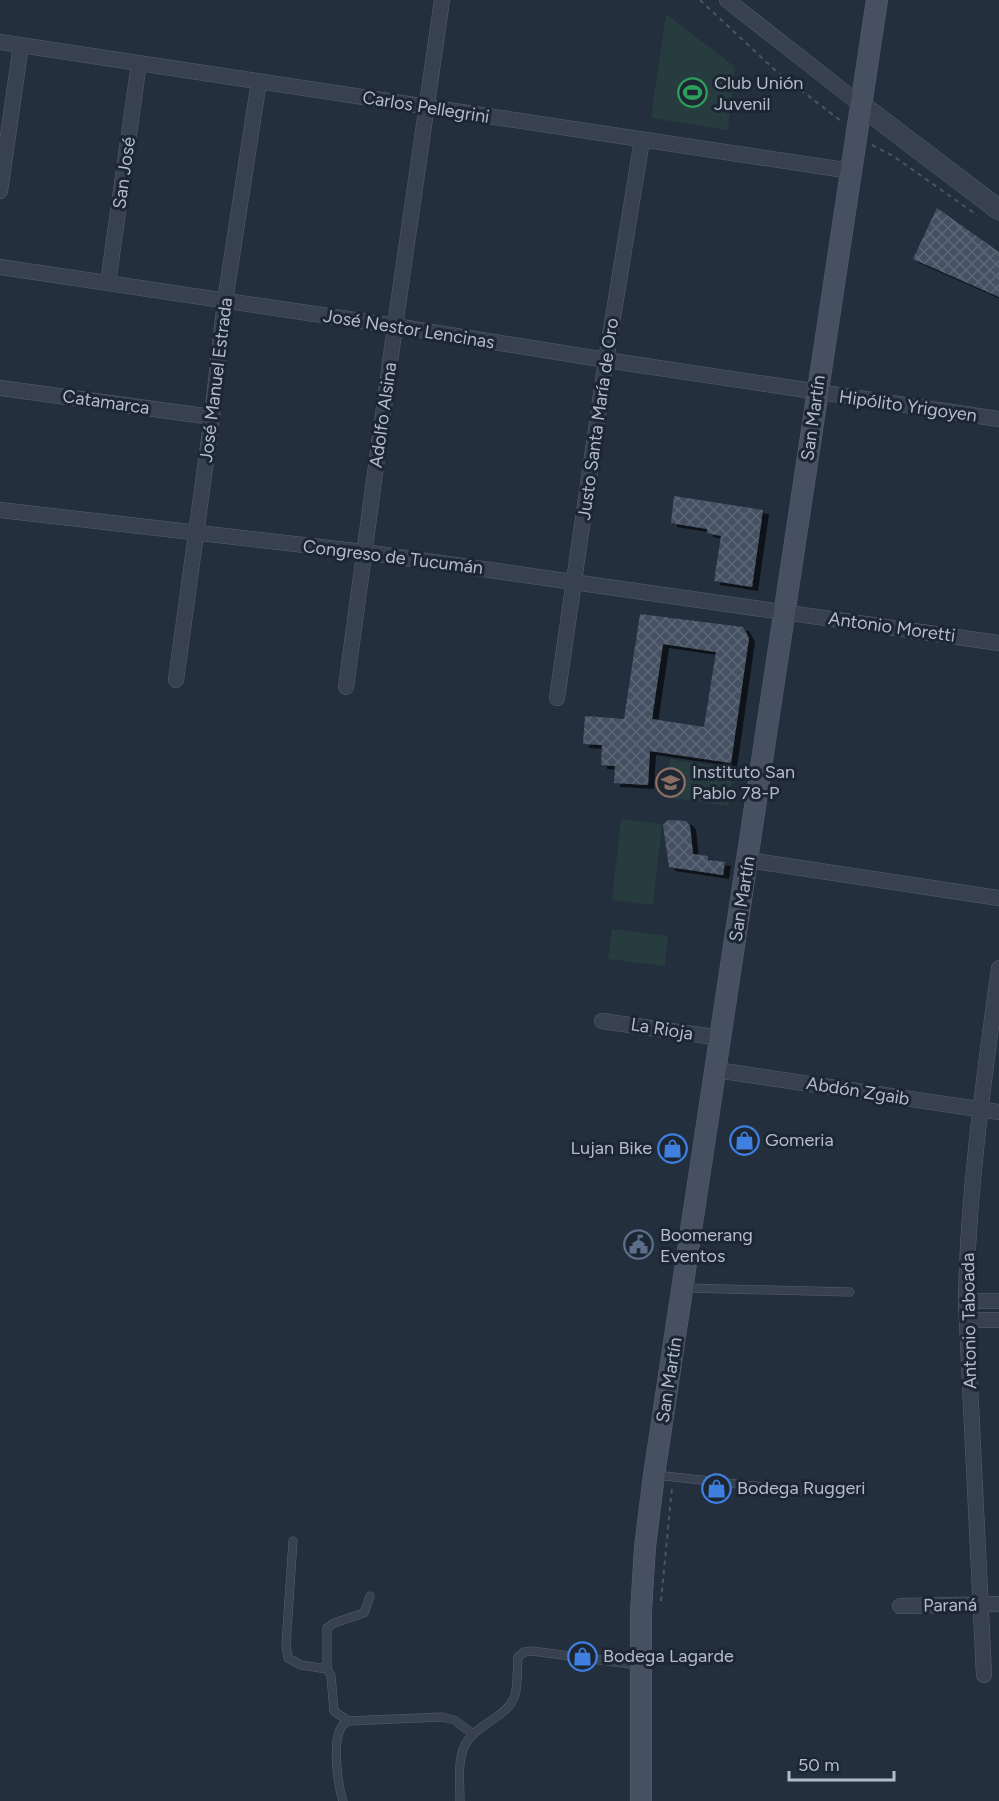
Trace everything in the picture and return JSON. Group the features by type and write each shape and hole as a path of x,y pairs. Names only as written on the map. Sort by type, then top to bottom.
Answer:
{"main road":[{"name":"San Martín","path":"640,1801 640,1665 645,1547 654,1475 877,0"}],"street":[{"name":"Adolfo Alsina","path":"346,687 442,0"},
{"path":"727,0 999,210"},
{"name":"Carlos Pellegrini","path":"0,42 851,171"},
{"path":"0,191 21,45"},
{"name":"San José","path":"108,283 140,63"},
{"name":"José Manuel Estrada","path":"176,680 212,417 225,301 259,81"},
{"name":"Justo Santa María de Oro","path":"558,698 606,360 642,140"},
{"name":"José Nestor Lencinas","path":"0,267 817,392"},
{"name":"Catamarca","path":"0,388 212,417"},
{"name":"Hipólito Yrigoyen","path":"817,392 999,419"},
{"name":"Congreso de Tucumán","path":"0,510 364,552 785,612"},
{"name":"Antonio Moretti","path":"785,612 999,643"},
{"path":"748,860 999,898"},
{"name":"Antonio Taboada","path":"984,1676 966,1301 967,1257 979,1109 999,968"},
{"name":"La Rioja","path":"602,1021 721,1038"},
{"name":"Abdón Zgaib","path":"716,1070 999,1112"},
{"path":"966,1301 999,1301"},
{"path":"967,1320 999,1320"},
{"name":"Paraná","path":"900,1606 999,1604"}],"lane":[{"path":"683,1288 850,1292"},
{"path":"654,1475 799,1491"},
{"path":"293,1541 285,1645 288,1658 301,1665 327,1669"},
{"path":"370,1596 364,1613 334,1623 327,1628 327,1669 331,1676 334,1711 348,1721 442,1717 454,1720 473,1734"},
{"path":"460,1801 460,1764 466,1743 473,1734 502,1711 514,1697 518,1657 532,1651 640,1665"},
{"path":"343,1801 338,1786 337,1744 340,1729 348,1721"}],"green space":[{"name":"Club Unión Juvenil","path":"666,14 735,67 728,130 651,118"},
{"path":"670,759 734,769 728,806 664,797"},
{"path":"621,819 662,824 653,905 612,900"},
{"path":"612,929 668,936 665,966 608,959"}],"building":[{"path":"937,208 999,252 999,297 913,259"},
{"path":"674,496 763,510 752,587 714,581 721,536 707,533 707,529 671,523"},
{"path":"640,614 743,627 749,638 731,763 650,751 648,785 614,783 615,766 601,765 602,745 583,744 585,716 624,719","holes":["663,644 716,652 704,727 652,719"]},
{"path":"668,820 686,821 690,826 693,854 708,856 708,860 725,862 723,875 669,867 663,825"}],"place":[{"name":"Club Unión Juvenil","path":"693,93"},
{"name":"Instituto San Pablo 78-P","path":"671,782"},
{"name":"Gomeria","path":"744,1140"},
{"name":"Lujan Bike","path":"673,1148"},
{"name":"Boomerang Eventos","path":"639,1245"},
{"name":"Bodega Ruggeri","path":"716,1488"},
{"name":"Bodega Lagarde","path":"582,1656"}]}
